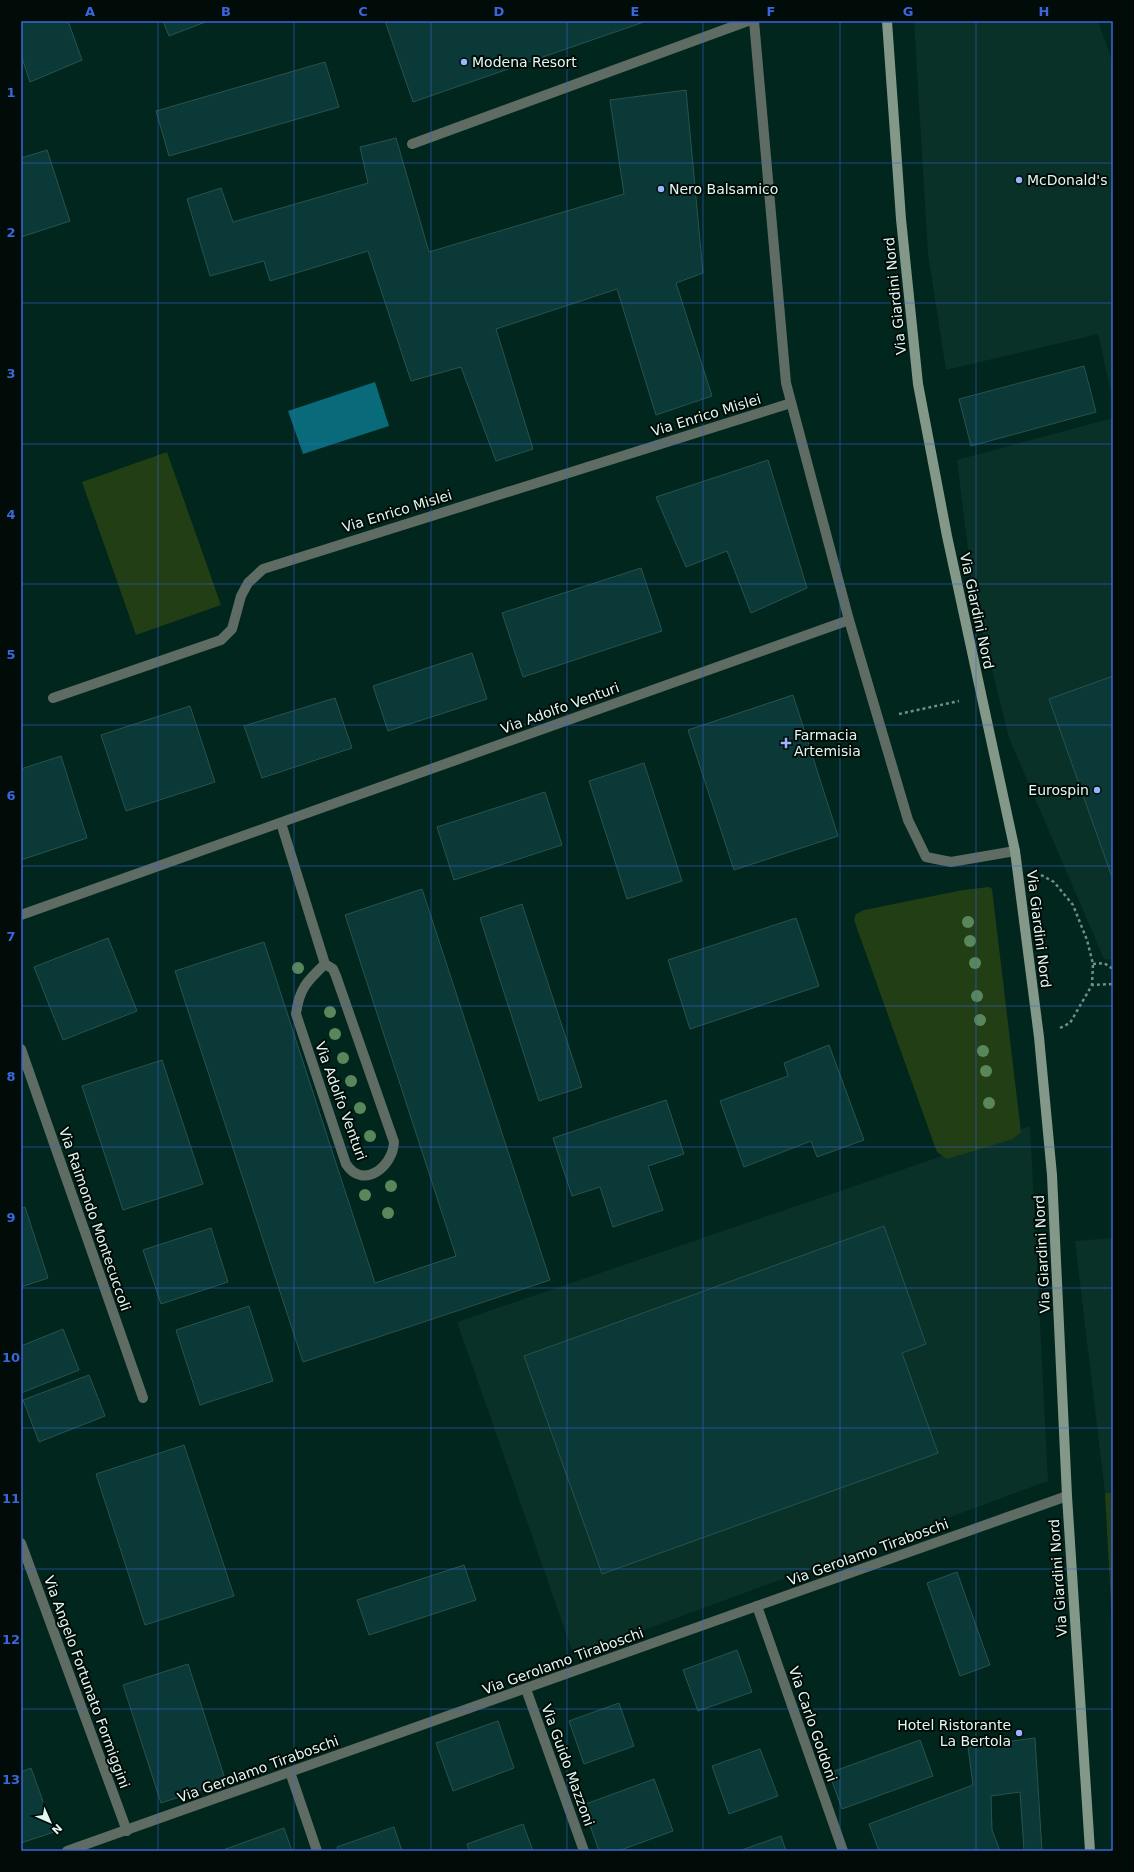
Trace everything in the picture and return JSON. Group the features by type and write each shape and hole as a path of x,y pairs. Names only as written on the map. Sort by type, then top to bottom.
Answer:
{"main road":[{"name":"Via Giardini Nord","path":"887,21 901,219 918,384 947,536 1015,851 1039,1037 1052,1175 1067,1496 1090,1851"}],"street":[{"path":"412,144 748,21"},
{"path":"754,21 786,383 849,620 908,820 926,857 951,862 1015,851"},
{"name":"Via Enrico Mislei","path":"53,698 221,640 232,629 241,596 248,583 263,568 791,403"},
{"name":"Via Adolfo Venturi","path":"21,915 849,620"},
{"name":"Via Adolfo Venturi","path":"280,823 325,964 333,969 336,976 394,1142 393,1151 389,1160 382,1168 368,1176 360,1176 351,1171 346,1164 296,1014 299,993 306,982 325,964"},
{"name":"Via Raimondo Montecuccoli","path":"21,1049 143,1398"},
{"name":"Via Gerolamo Tiraboschi","path":"67,1851 127,1831 1067,1496"},
{"name":"Via Angelo Fortunato Formiggini","path":"21,1543 127,1831"},
{"name":"Via Carlo Goldoni","path":"757,1606 843,1851"},
{"name":"Via Guido Mazzoni","path":"526,1689 584,1851"},
{"path":"290,1772 317,1851"}],"path":[{"path":"879,718 959,701"},
{"path":"1034,871 1054,882 1073,905 1087,940 1093,964 1092,984 1070,1023 1039,1037"},
{"path":"1093,964 1104,963 1113,969"},
{"path":"1092,984 1113,984"}],"shaded area":[{"path":"914,21 1098,21 1113,62 1113,401 1098,334 946,370 928,254"},
{"path":"375,382 389,426 303,454 288,411"},
{"path":"1113,418 1113,960 1104,959 1009,738 974,598 957,460"},
{"path":"1030,1126 1048,1481 574,1656 457,1322"},
{"path":"1113,1238 1113,1493 1105,1493 1075,1241"}],"green space":[{"path":"167,452 221,605 136,635 82,482"},
{"path":"989,887 992,889 1021,1132 1013,1139 947,1159 937,1152 854,920 856,914 864,910 963,890"},
{"path":"1105,1493 1113,1493 1113,1642"}],"building":[{"path":"21,21 68,21 82,60 30,82 21,55"},
{"path":"163,21 208,21 169,36"},
{"name":"Modena Resort","path":"385,21 643,21 644,22 413,102"},
{"path":"325,62 339,107 169,156 156,111"},
{"path":"686,90 703,273 676,283 712,396 656,415 617,289 496,329 533,449 496,461 461,367 411,381 368,251 270,281 264,261 210,276 187,199 221,188 233,222 368,183 360,147 396,138 429,252 624,194 610,100"},
{"path":"47,150 70,221 21,237 21,158"},
{"path":"1084,366 1096,412 971,446 959,399"},
{"path":"768,460 807,588 751,613 727,551 686,567 656,497"},
{"path":"641,568 662,631 523,677 502,613"},
{"path":"472,653 487,699 388,731 373,686"},
{"name":"Eurospin","path":"1113,676 1113,880 1049,699"},
{"path":"793,695 838,836 734,870 688,730"},
{"path":"335,698 352,748 262,778 244,726"},
{"path":"190,706 215,782 126,811 101,735"},
{"path":"61,756 87,838 21,860 21,769"},
{"path":"644,763 682,881 627,899 589,781"},
{"path":"545,792 562,845 454,880 437,827"},
{"path":"422,889 550,1280 303,1362 175,971 264,942 375,1283 456,1256 345,915"},
{"path":"522,904 582,1087 539,1101 480,918"},
{"path":"796,918 819,986 690,1029 668,960"},
{"path":"108,938 137,1011 63,1040 34,967"},
{"path":"829,1045 864,1140 817,1157 811,1141 744,1167 720,1101 788,1076 784,1063"},
{"path":"162,1060 203,1184 123,1210 82,1086"},
{"path":"666,1100 684,1154 648,1166 663,1210 613,1227 600,1187 572,1196 553,1138"},
{"path":"25,1207 48,1278 21,1287 21,1209"},
{"path":"884,1226 926,1344 902,1353 938,1453 602,1574 524,1356"},
{"path":"211,1228 228,1282 161,1304 143,1250"},
{"path":"249,1306 273,1381 200,1405 176,1330"},
{"path":"63,1329 79,1370 21,1393 21,1346"},
{"path":"89,1375 105,1416 39,1442 23,1400"},
{"path":"184,1445 234,1596 145,1625 96,1474"},
{"path":"464,1565 476,1600 369,1635 357,1600"},
{"path":"957,1572 990,1665 960,1676 927,1583"},
{"path":"737,1650 752,1692 698,1711 683,1670"},
{"path":"188,1664 226,1782 161,1803 123,1685"},
{"path":"619,1703 634,1746 584,1764 569,1721"},
{"path":"498,1721 514,1768 453,1791 436,1743"},
{"path":"1035,1738 1042,1851 1024,1851 1020,1792 991,1796 992,1830 1000,1851 879,1851 869,1824 973,1785 968,1747"},
{"path":"920,1740 933,1776 842,1809 829,1773"},
{"path":"760,1749 778,1796 729,1814 712,1766"},
{"path":"31,1768 54,1832 21,1843 21,1772"},
{"path":"654,1779 673,1831 618,1851 599,1851 583,1805"},
{"path":"523,1824 533,1851 469,1851 467,1844"},
{"path":"394,1827 402,1851 338,1851 337,1847"},
{"path":"284,1828 292,1851 223,1851 223,1850"},
{"path":"781,1836 786,1851 739,1851"}],"place":[{"name":"Modena Resort","path":"464,62"},
{"name":"McDonald's","path":"1019,180"},
{"name":"Nero Balsamico","path":"661,189"},
{"name":"Farmacia Artemisia","path":"786,743"},
{"name":"Eurospin","path":"1097,790"},
{"name":"Hotel Ristorante La Bertola","path":"1019,1733"}]}
